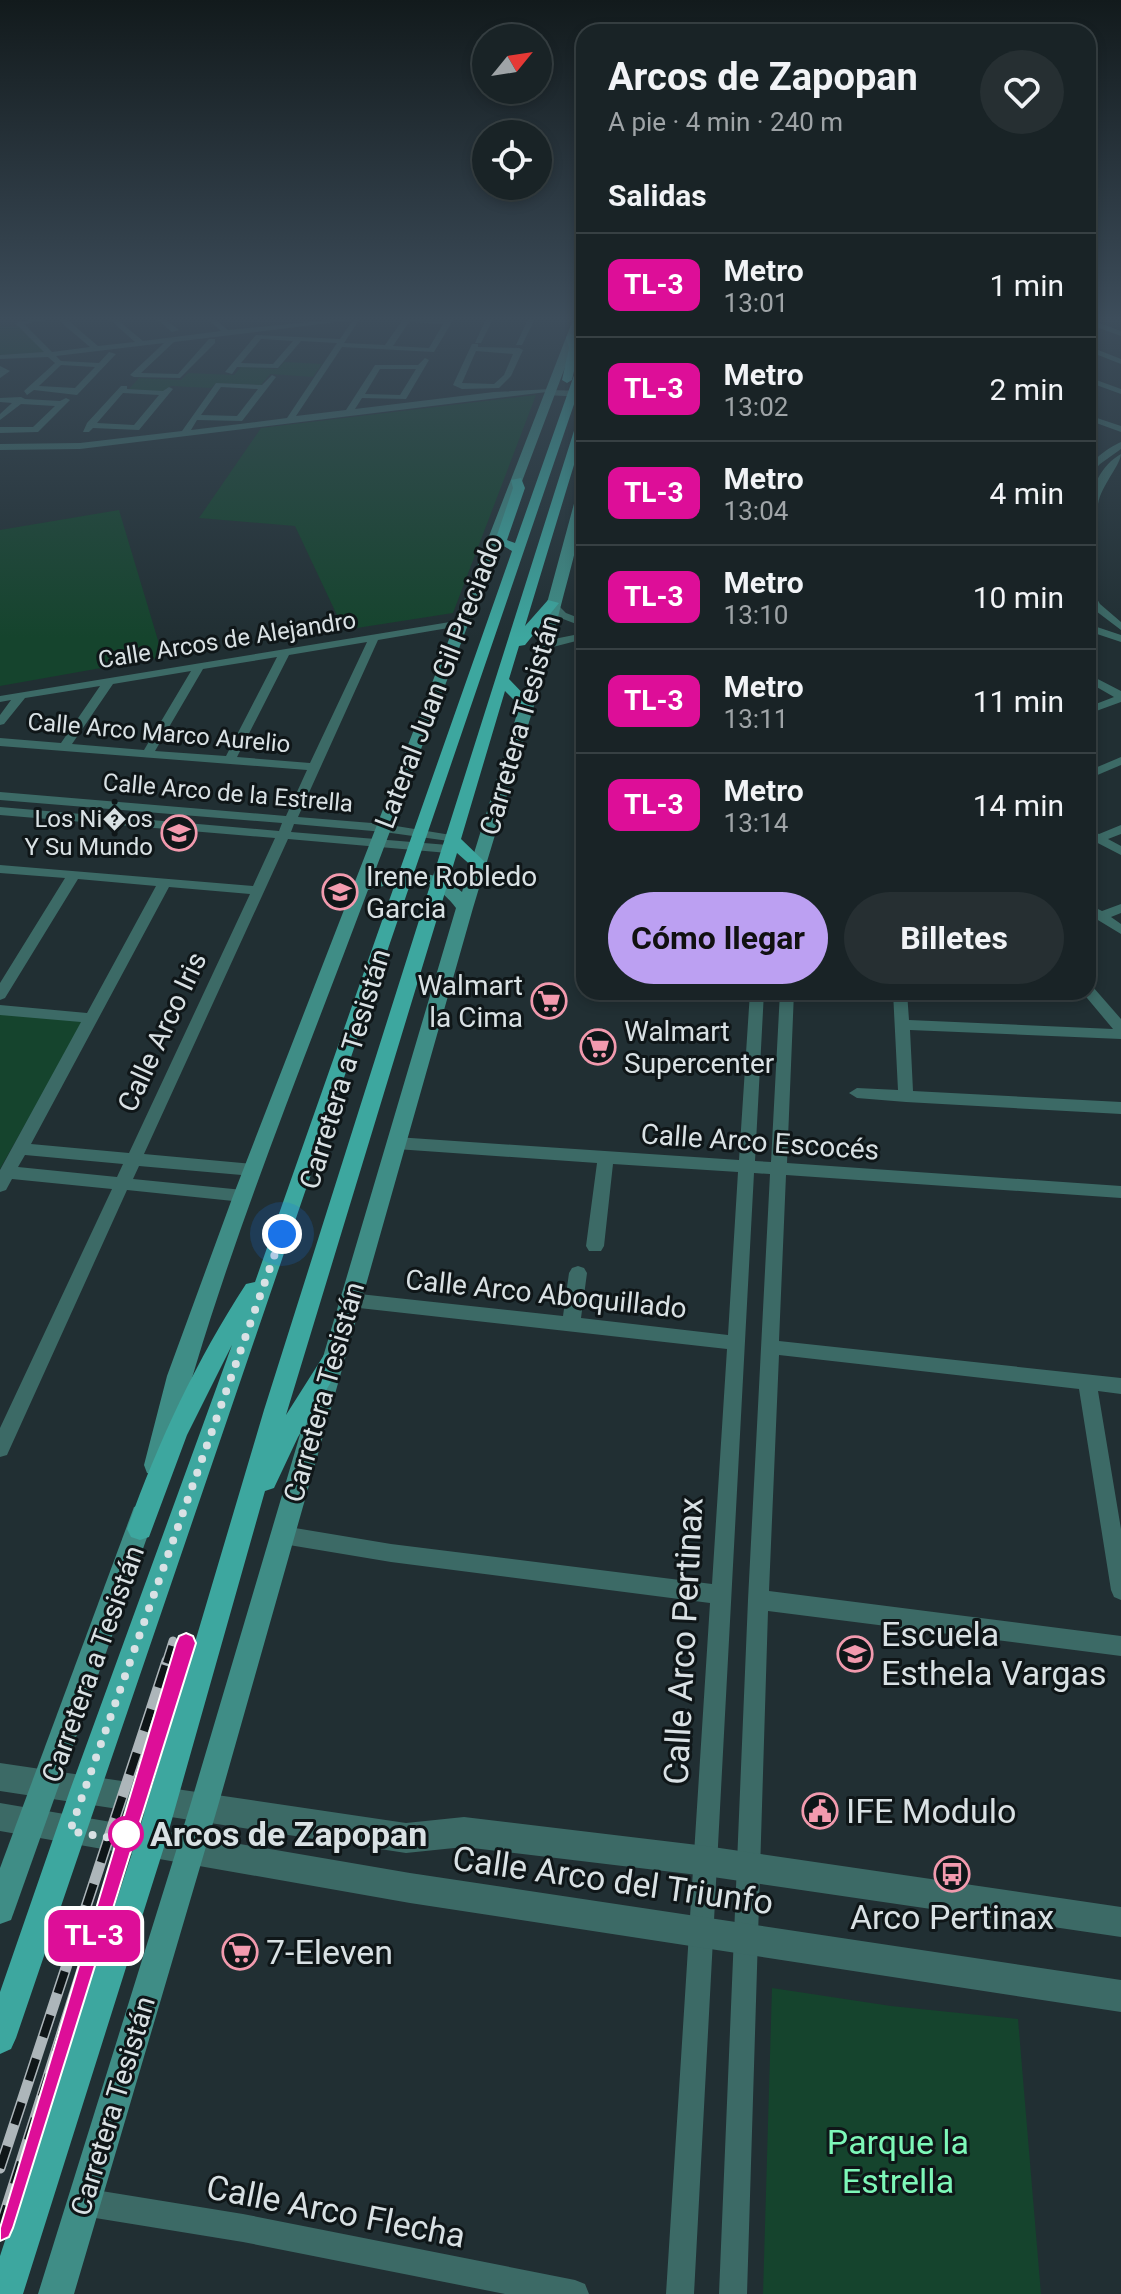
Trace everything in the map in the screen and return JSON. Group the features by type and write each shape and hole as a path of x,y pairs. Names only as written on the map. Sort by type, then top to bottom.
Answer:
{"main road":[{"name":"Lateral Juan Gil Preciado","path":"0,1909 140,1529 179,1376 243,1196 536,424"},
{"name":"Carretera a Tesistán","path":"0,2038 84,1790 566,424"},
{"name":"Carretera a Tesistán","path":"5,2294 164,1801 238,1542 438,882 513,651 576,442"},
{"path":"517,480 519,488 501,541 519,550"},
{"name":"Carretera Tesistán","path":"56,2294 204,1806 465,908 545,646 576,518"},
{"path":"513,651 553,603"},
{"path":"503,681 526,704"},
{"path":"450,844 480,865"},
{"path":"361,887 405,875 428,877 453,889 465,908"},
{"path":"140,1529 166,1452 184,1413 225,1337 272,1264"},
{"path":"238,1542 290,1430 332,1362"}],"street":[{"path":"0,430 35,430 41,424"},
{"path":"80,444 90,425 136,428 139,424"},
{"path":"186,432 190,424"},
{"path":"0,444 80,444 250,424"},
{"path":"1096,463 1121,445"},
{"path":"1096,487 1121,457"},
{"path":"553,603 562,615 576,621"},
{"path":"1096,606 1121,628"},
{"name":"Calle Arcos de Alejandro","path":"0,699 462,623"},
{"path":"1096,625 1121,628"},
{"path":"1096,628 1121,639"},
{"name":"Calle Arco Iris","path":"0,1449 131,1159 374,638"},
{"path":"545,646 576,638"},
{"path":"230,760 285,652"},
{"path":"147,754 199,667"},
{"path":"64,747 109,681"},
{"path":"1096,682 1121,697"},
{"path":"0,722 21,696"},
{"path":"1096,708 1121,697"},
{"name":"Calle Arco Marco Aurelio","path":"0,742 314,767"},
{"path":"1096,772 1121,761"},
{"name":"Calle Arco de la Estrella","path":"0,796 450,844"},
{"name":"Calle Arco de la Estrella","path":"0,811 286,827"},
{"path":"1096,835 1121,829"},
{"path":"1096,836 1121,851"},
{"path":"0,869 256,890"},
{"path":"0,995 73,876"},
{"path":"164,883 4,1179 120,1184 243,1196"},
{"path":"1101,916 1121,908"},
{"path":"1096,913 1121,930"},
{"name":"Calle Arco Pertinax","path":"680,2294 757,1000"},
{"path":"733,2294 758,1600 787,1000"},
{"path":"900,1000 906,1097"},
{"path":"1096,1000 1121,1031"},
{"path":"0,1010 91,1018"},
{"path":"902,1025 1121,1031"},
{"path":"857,1093 1121,1108"},
{"name":"Calle Arco Escocés","path":"396,1143 1121,1192"},
{"path":"20,1149 253,1170"},
{"path":"595,1246 606,1157"},
{"path":"571,1325 578,1273"},
{"name":"Calle Arco Aboquillado","path":"350,1300 736,1343"},
{"path":"770,1347 1121,1386"},
{"path":"1087,1382 1121,1590"},
{"path":"283,1535 391,1553 721,1595"},
{"path":"758,1600 1121,1646"},
{"name":"Calle Arco del Triunfo","path":"0,1777 406,1838 464,1832 706,1861 1121,1922"},
{"name":"Calle Arco del Triunfo","path":"0,1817 410,1888 1121,1996"},
{"name":"Calle Arco Flecha","path":"83,2202 243,2228 575,2294"}],"green space":[{"path":"294,424 525,424 453,613 344,630 295,526 199,518 261,428"},
{"path":"119,510 163,657 0,686 0,530"},
{"path":"0,1014 84,1020 0,1169"},
{"name":"Parque la Estrella","path":"772,1988 891,2006 1018,2019 1041,2294 763,2294"}],"railway":[{"path":"166,1663 173,1641"},
{"path":"180,1663 186,1643"},
{"path":"0,2168 167,1661"},
{"path":"0,2228 180,1661"}],"metro line":[{"name":"TL-3","path":"0,2228 186,1643"}],"place":[{"name":"Los Ni�os Y Su Mundo","path":"179,833"},
{"name":"Irene Robledo Garcia","path":"340,892"},
{"name":"Walmart la Cima","path":"549,1001"},
{"name":"Walmart Supercenter","path":"598,1047"},
{"name":"Escuela Esthela Vargas","path":"855,1654"},
{"name":"IFE Modulo","path":"820,1811"},
{"name":"Arcos de Zapopan","path":"126,1834"},
{"name":"Arco Pertinax","path":"952,1874"},
{"name":"7-Eleven","path":"240,1952"}],"route":[{"path":"126,1834 128,1841 70,1831 282,1234"}]}
